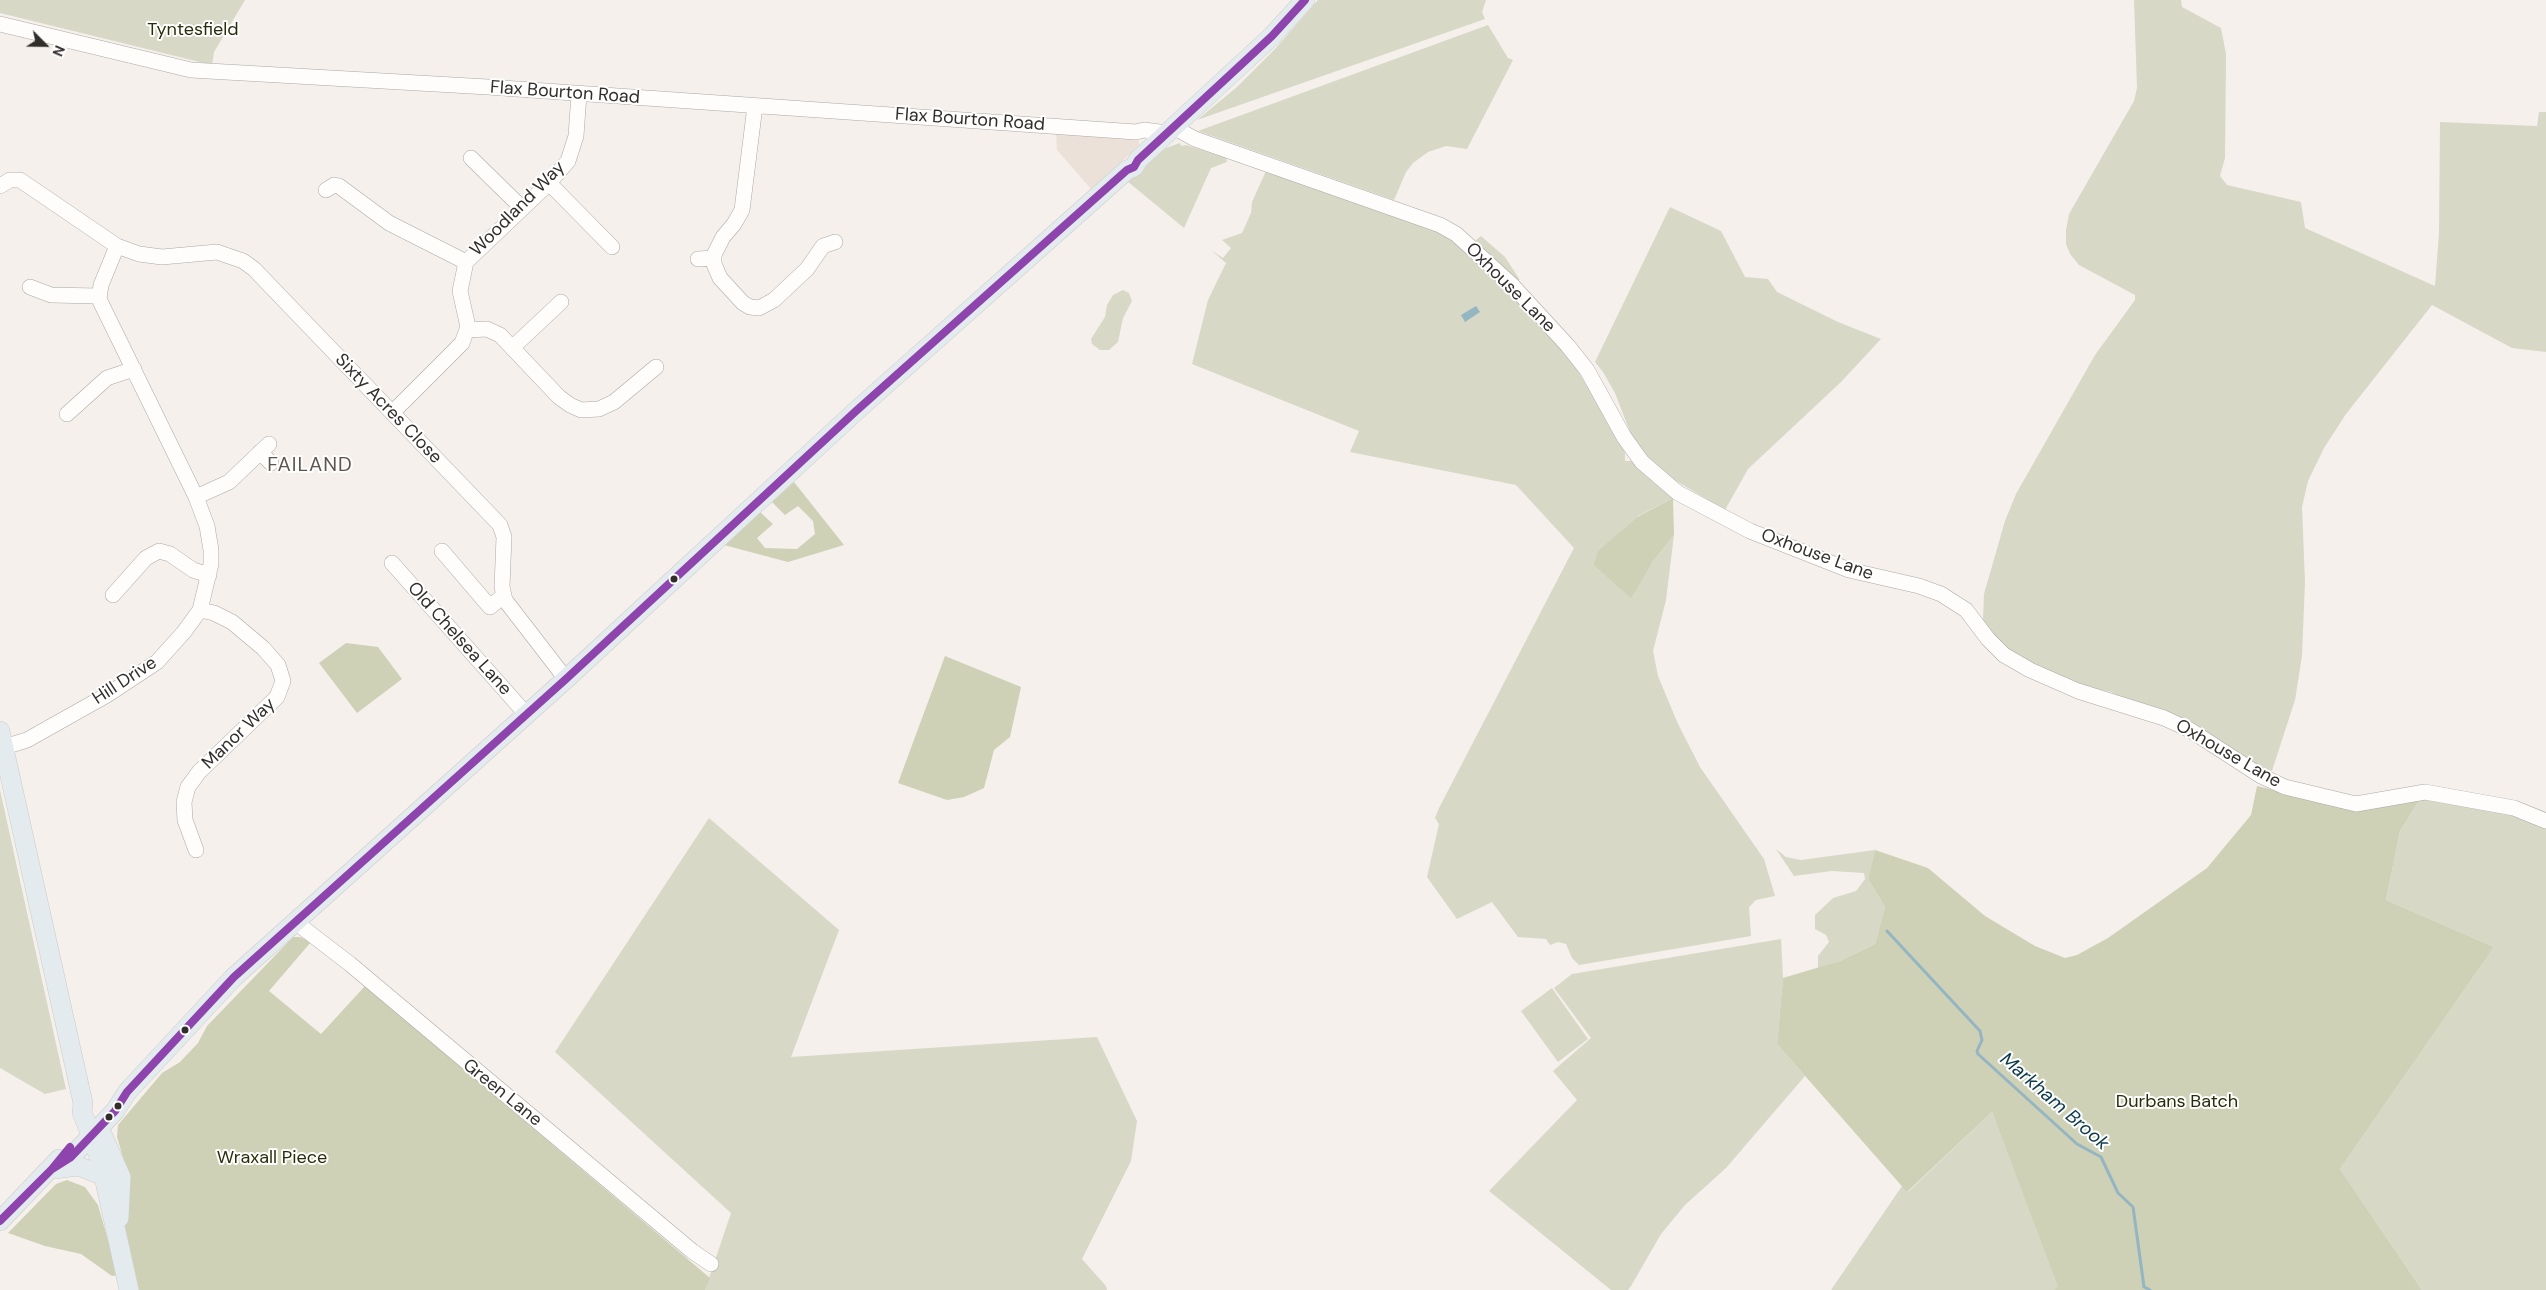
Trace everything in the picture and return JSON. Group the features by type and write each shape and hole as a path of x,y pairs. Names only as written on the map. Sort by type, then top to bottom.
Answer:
{"main road":[{"path":"0,1221 52,1169 71,1157 111,1102 127,1092 226,984 566,679 856,411 1166,134 1272,36 1304,0"},
{"path":"2,739 84,1103 93,1127 129,1290"},
{"path":"93,1127 121,1177 121,1202 117,1230"},
{"path":"52,1169 78,1166 104,1176"}],"street":[{"name":"Flax Bourton Road","path":"0,24 191,70 1136,132 1144,130 1166,134"},
{"name":"Woodland Way","path":"467,330 468,324 460,291 466,262 563,168 573,150 578,124 579,94"},
{"path":"755,106 742,210 718,246 714,258 716,272 728,288 746,306 759,308 774,300 807,269 823,243"},
{"name":"Oxhouse Lane","path":"1166,134 1195,139 1440,225 1456,234 1512,285 1568,346 1586,370 1624,437 1642,462 1678,493 1750,531 1849,570 1919,586 1941,594 1966,610 1988,639 2004,655 2030,670 2071,689 2164,718 2190,730 2261,776 2285,787 2356,804 2425,792 2514,808 2546,821"},
{"path":"475,168 522,208"},
{"name":"Sixty Acres Close","path":"0,186 10,180 20,180 117,246 139,254 162,257 217,252 249,265 500,525 505,541 503,596"},
{"path":"549,183 591,218 612,248"},
{"path":"326,190 334,185 340,186 389,223 466,262"},
{"path":"30,287 60,296 98,296 117,246"},
{"path":"698,259 714,258"},
{"name":"Hill Drive","path":"2,739 27,740 136,677 157,662 200,610 209,575 211,564 210,538 196,497 98,296"},
{"path":"513,347 558,310"},
{"path":"392,413 458,348 467,330 484,329 493,331 513,347 559,397 580,410 599,409 614,402 654,374"},
{"path":"74,412 107,378 134,369"},
{"path":"196,497 229,482 264,448 271,463"},
{"path":"112,595 125,573 150,555 159,551 170,554 193,570 209,575"},
{"path":"442,551 490,607 503,596 566,679"},
{"name":"Old Chelsea Lane","path":"392,563 526,714"},
{"name":"Manor Way","path":"190,842 183,807 188,787 199,772 277,697 283,681 278,664 263,648 232,622 214,613 200,610"},
{"name":"Green Lane","path":"294,921 350,964 692,1251 711,1264"}],"shaded area":[{"path":"1056,133 1116,136 1138,140 1140,145 1091,189 1057,150"}],"green space":[{"name":"Tyntesfield","path":"0,0 245,0 214,52 212,65 0,13"},
{"path":"1318,0 1486,0 1482,12 1485,19 1197,120 1237,87 1275,49"},
{"path":"2134,0 2181,0 2182,7 2221,28 2226,54 2225,158 2220,176 2227,185 2301,202 2305,228 2435,286 2439,233 2440,122 2537,126 2539,112 2546,112 2546,352 2512,348 2432,305 2346,414 2324,448 2308,481 2302,507 2305,582 2302,656 2295,700 2270,777 2111,692 2073,684 2004,650 1983,620 1984,594 2005,521 2016,494 2095,355 2135,300 2135,295 2079,265 2070,254 2066,244 2069,214 2134,101 2137,88"},
{"path":"1488,25 1508,58 1513,60 1467,149 1446,146 1428,152 1413,163 1406,172 1394,200 1198,131"},
{"path":"1180,143 1181,146 1186,145 1226,158 1227,162 1211,168 1184,228 1127,181 1166,148"},
{"path":"1266,171 1447,234 1531,313 1576,368 1617,435 1625,453 1625,461 1635,461 1673,498 1638,516 1651,564 1674,535 1666,600 1653,651 1658,676 1678,724 1700,767 1764,859 1775,896 1756,900 1749,907 1751,936 1579,965 1572,958 1566,944 1558,942 1550,945 1546,939 1518,937 1492,902 1457,919 1427,877 1439,824 1435,818 1439,808 1574,548 1516,485 1350,452 1359,431 1192,364 1208,300 1226,263 1211,250 1223,258 1231,248 1222,240 1242,233 1251,213 1252,202"},
{"path":"1670,207 1721,231 1745,277 1768,279 1777,292 1838,322 1881,339 1841,382 1748,469 1725,510 1661,472 1642,454 1630,432 1615,393 1595,362"},
{"path":"1481,236 1505,257 1520,280 1515,279 1477,244 1476,240"},
{"path":"1123,290 1129,293 1132,301 1123,318 1118,342 1109,350 1100,350 1092,344 1091,339 1105,317 1107,305 1113,295"},
{"path":"794,482 844,545 788,562 724,545 760,512 773,524 757,538 765,548 797,549 815,534 813,521 798,506 785,515 772,502"},
{"path":"1673,498 1674,535 1651,564 1631,598 1594,565 1598,551 1639,516"},
{"path":"346,643 378,647 402,679 357,713 319,663"},
{"path":"945,656 1021,687 1010,737 994,750 984,788 964,797 947,800 898,783"},
{"name":"Durbans Batch","path":"2257,786 2359,810 2420,799 2400,831 2386,900 2494,947 2340,1169 2422,1290 2054,1290 2058,1286 1992,1112 1907,1192 1777,1044 1783,978 1840,961 1875,944 1885,907 1868,879 1875,850 1928,868 1985,916 2035,946 2065,958 2077,955 2108,938 2207,868 2251,815"},
{"path":"0,790 66,1089 45,1094 0,1068"},
{"path":"2420,799 2515,815 2546,829 2546,1290 2422,1290 2340,1169 2494,947 2386,900 2400,831"},
{"path":"709,818 839,930 791,1057 1097,1037 1137,1121 1131,1161 1082,1259 1106,1286 1107,1290 705,1290 731,1213 555,1052"},
{"path":"1776,849 1786,857 1801,860 1875,850 1868,879 1885,907 1875,944 1840,961 1818,968 1818,956 1829,942 1826,935 1815,929 1815,915 1833,898 1856,891 1865,879 1864,873 1832,871 1794,876"},
{"name":"Wraxall Piece","path":"293,937 300,937 311,942 269,991 321,1034 365,986 710,1278 705,1290 139,1290 125,1227 129,1178 117,1137 118,1125 162,1073 180,1062 198,1043 207,1026"},
{"path":"1781,939 1783,978 1777,1044 1805,1076 1726,1168 1685,1205 1661,1234 1628,1290 1611,1290 1489,1191 1577,1100 1553,1071 1591,1038 1554,988 1572,974"},
{"path":"1552,988 1588,1039 1558,1062 1521,1011"},
{"path":"1992,1112 2059,1286 2054,1290 1831,1290 1902,1186 1908,1192"},
{"path":"67,1180 85,1187 98,1205 118,1275 112,1276 81,1254 45,1246 8,1233 56,1184"}],"water":[{"path":"1476,306 1480,312 1465,322 1461,315"}],"waterway":[{"name":"Markham Brook","path":"1887,931 1980,1031 1982,1040 1977,1051 1978,1054 2077,1144 2101,1157 2118,1193 2133,1207 2144,1287 2150,1290"}],"transit line":[{"path":"52,1169 71,1157 115,1111 127,1092 234,977 566,679 856,411 1127,170 1134,167 1138,160 1272,36 1305,0"},
{"path":"0,1221 52,1169 70,1147"}],"district":[{"name":"FAILAND","path":"310,466"}]}
